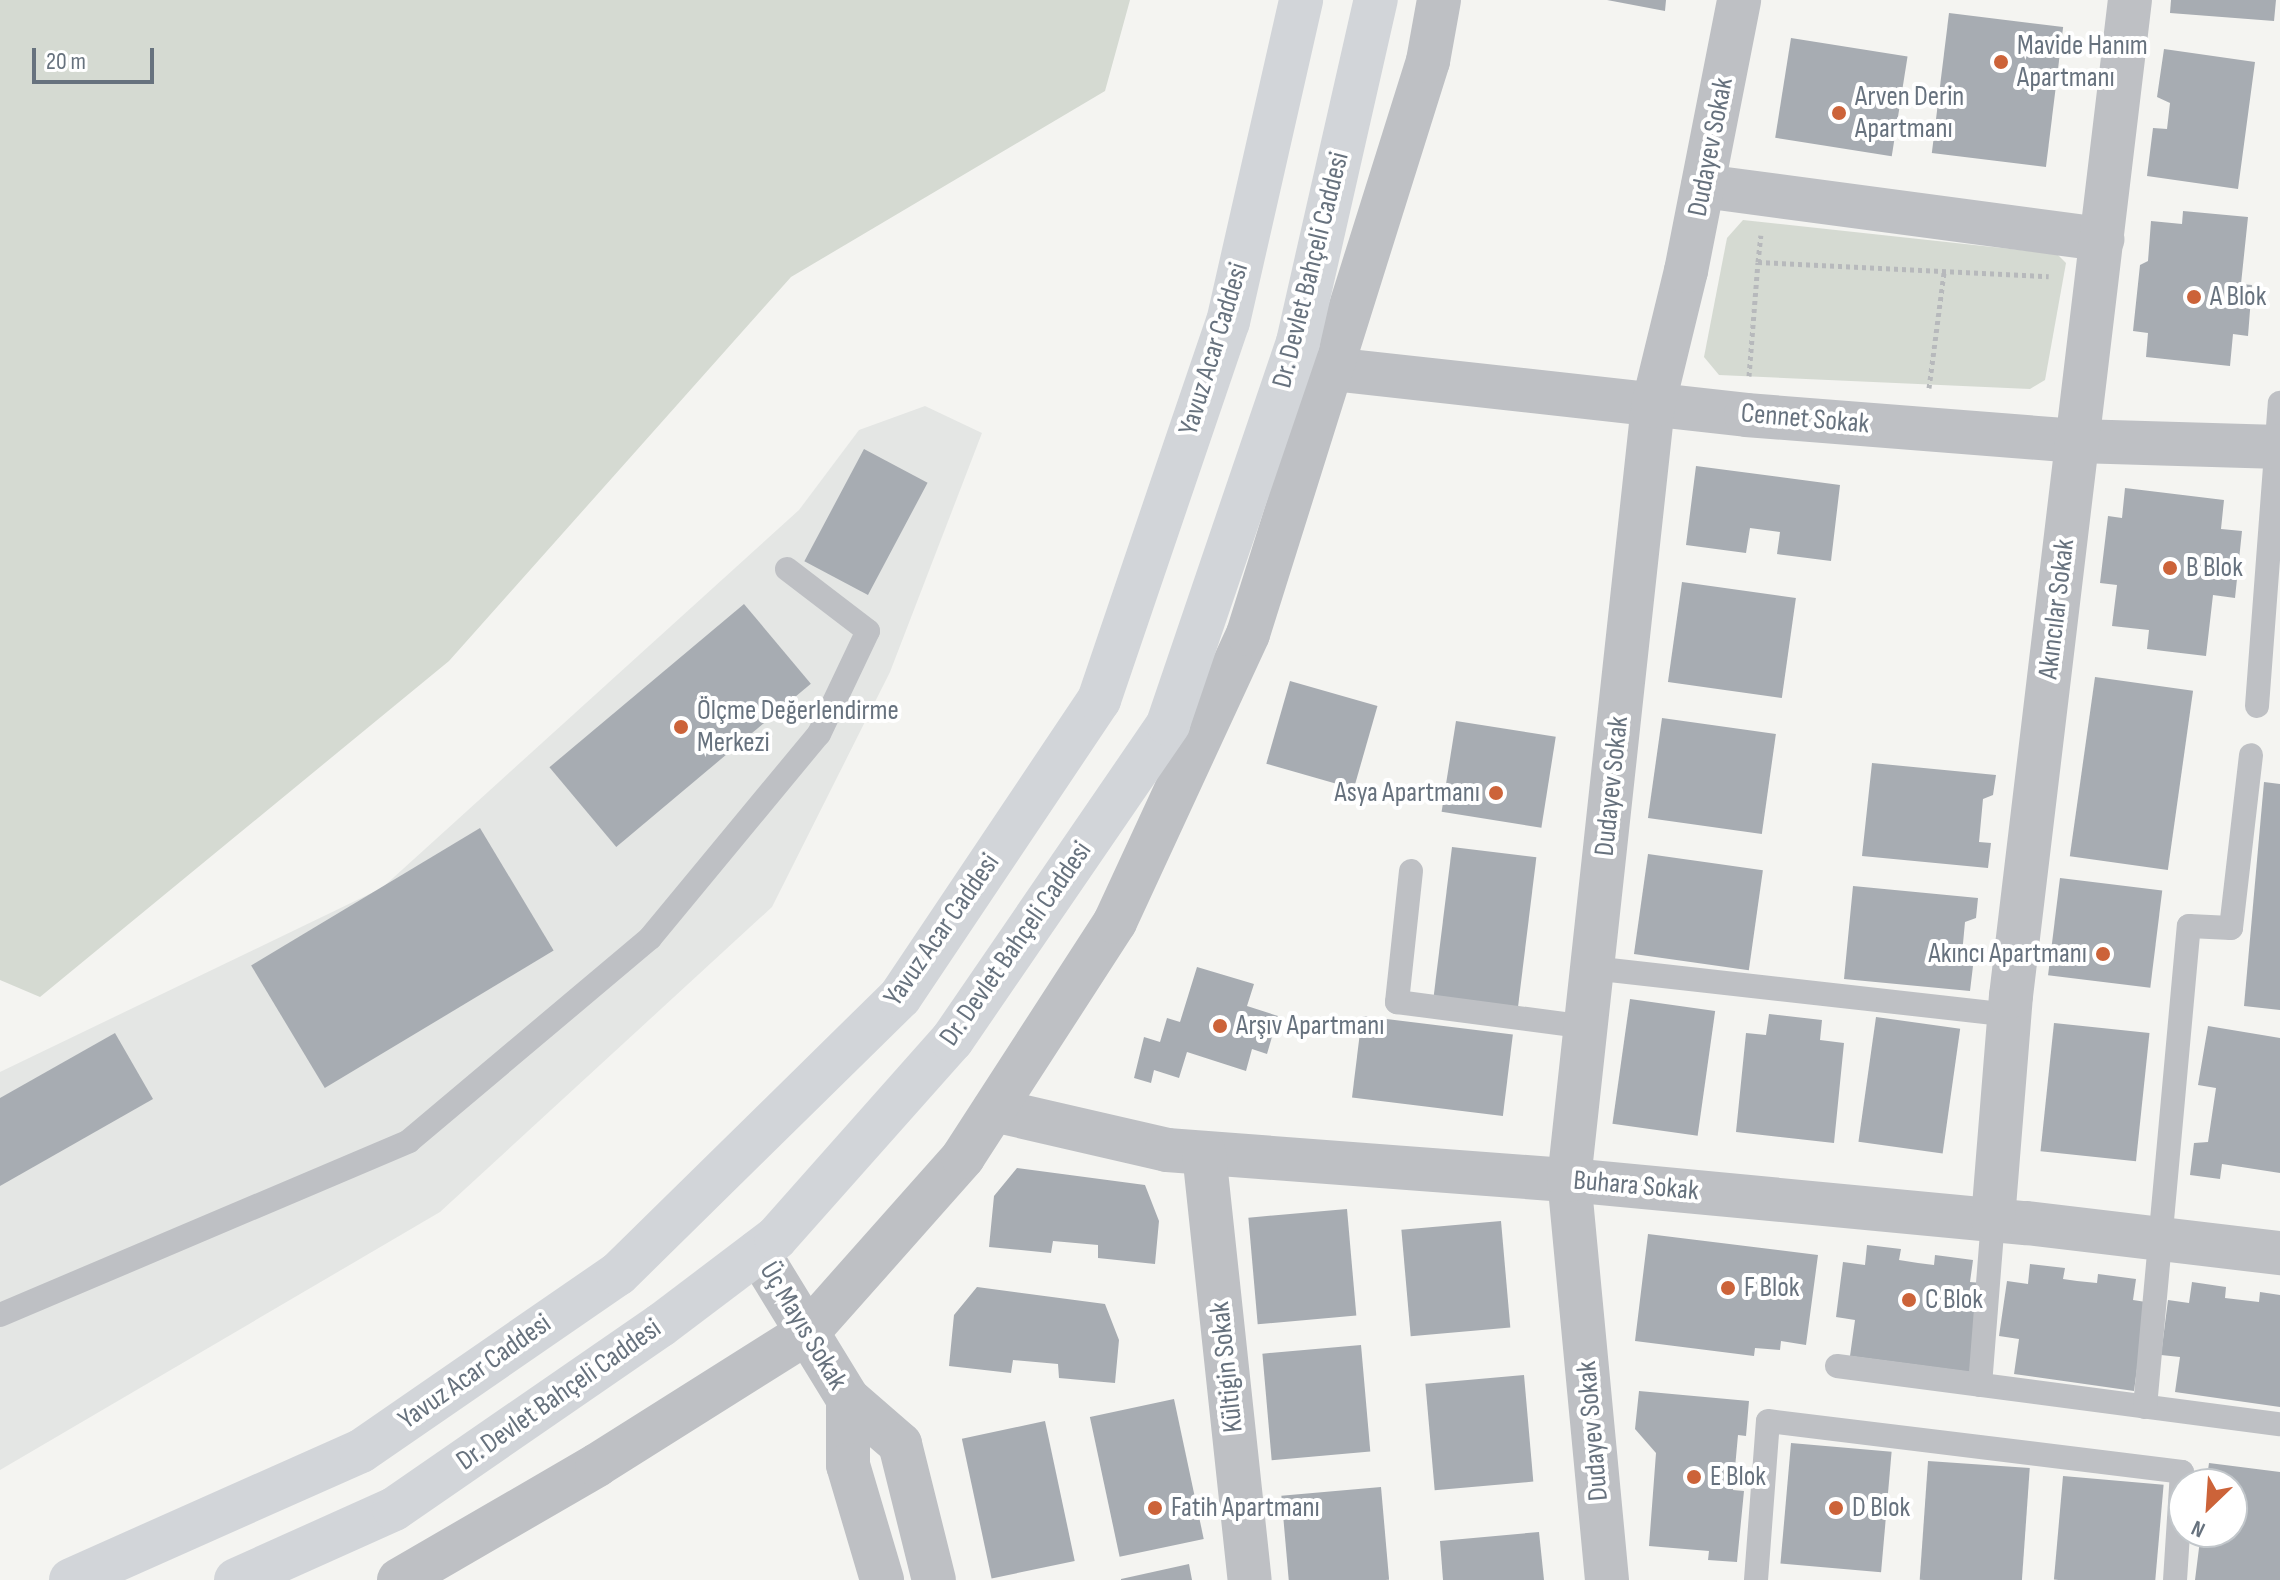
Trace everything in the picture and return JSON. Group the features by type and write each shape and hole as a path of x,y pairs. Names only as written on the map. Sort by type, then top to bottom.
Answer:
{"main road":[{"name":"Yavuz Acar Caddesi","path":"71,1580 361,1451 618,1274 900,997 1099,700 1228,322 1301,0"},
{"name":"Dr. Devlet Bahçeli Caddesi","path":"236,1580 394,1509 758,1252 776,1238 952,1040 1168,724 1298,342 1376,0"}],"street":[{"path":"399,1580 597,1465 807,1333 963,1157 994,1110 1115,922 1248,634 1428,61 1439,0"},
{"name":"Dudayev Sokak","path":"1607,1580 1569,1180 1653,406 1703,186 1739,0"},
{"name":"Akıncılar Sokak","path":"1993,1219 2009,1015 2130,0"},
{"path":"1703,186 2102,239"},
{"name":"Cennet Sokak","path":"1332,369 1746,415 2077,441 2278,447"},
{"name":"Buhara Sokak","path":"994,1110 1167,1150 1569,1180 1993,1219 2280,1253"},
{"name":"Kültigin Sokak","path":"1204,1153 1250,1580"},
{"name":"Üç Mayıs Sokak","path":"758,1252 848,1399 900,1444 934,1580"},
{"name":"Üç Mayıs Sokak","path":"848,1399 848,1465 882,1580"}],"lane":[{"path":"2257,706 2280,403"},
{"path":"0,1315 409,1141 650,938 819,734 868,631 787,569"},
{"path":"2145,1407 2189,926 2231,928 2251,755"},
{"path":"1411,871 1397,1002 1586,1027"},
{"path":"1592,968 2009,1015"},
{"path":"1980,1385 1993,1219"},
{"path":"1837,1366 2280,1424"},
{"path":"1756,1580 1768,1421 2182,1472 2175,1580"}],"path":[{"path":"1746,415 1758,262 2047,278 2102,239"},
{"path":"1924,429 1944,272"}],"shaded area":[{"path":"0,0 1130,0 1105,91 791,277 449,661 40,997 0,980"},
{"path":"1743,220 2057,254 2066,263 2045,380 2030,389 1719,375 1704,357 1727,238"},
{"path":"925,406 982,433 890,672 772,907 440,1212 0,1470 0,1072 382,888 799,510 859,430"}],"building":[{"path":"1607,0 1666,0 1665,11"},
{"path":"2171,0 2276,0 2274,21 2170,13"},
{"name":"Mavide Hanım Apartmanı","path":"1949,13 2063,27 2046,167 1932,153"},
{"name":"Arven Derin Apartmanı","path":"1791,38 1908,56 1892,156 1775,138"},
{"path":"2164,49 2255,62 2238,189 2147,176 2153,128 2167,129 2170,103 2157,97"},
{"name":"A Blok","path":"2183,211 2248,217 2241,284 2252,285 2248,336 2233,334 2230,366 2146,357 2148,333 2133,331 2140,265 2148,261 2151,221 2182,224"},
{"path":"864,449 928,483 868,595 804,561"},
{"path":"1696,466 1840,485 1831,561 1777,554 1780,532 1750,528 1746,553 1686,545"},
{"name":"B Blok","path":"2125,488 2224,500 2221,529 2242,531 2235,598 2213,595 2206,656 2147,649 2149,630 2112,626 2117,585 2100,583 2108,516 2122,518"},
{"path":"1682,582 1796,598 1782,698 1668,682"},
{"name":"Ölçme Değerlendirme Merkezi","path":"744,604 811,684 616,847 549,767"},
{"path":"2095,677 2193,691 2168,870 2070,856"},
{"path":"1290,681 1377,706 1354,789 1266,764"},
{"path":"1662,718 1776,734 1762,834 1648,818"},
{"name":"Asya Apartmanı","path":"1456,721 1556,737 1541,828 1442,812"},
{"path":"1872,763 1996,775 1993,795 1983,799 1979,842 1991,843 1988,868 1862,856"},
{"path":"2264,782 2280,784 2280,1010 2244,1006"},
{"path":"480,828 554,951 325,1088 251,966"},
{"path":"1452,847 1536,857 1518,1007 1434,997"},
{"path":"1648,854 1763,870 1749,970 1634,954"},
{"name":"Akıncı Apartmanı","path":"2060,878 2162,891 2150,988 2048,975"},
{"path":"1853,886 1978,898 1976,918 1965,922 1961,965 1973,966 1970,991 1844,979"},
{"name":"Arşıv Apartmanı","path":"1197,967 1254,984 1247,1006 1278,1016 1267,1054 1252,1049 1246,1071 1187,1052 1179,1078 1154,1070 1151,1083 1134,1078 1144,1037 1160,1042 1167,1018 1180,1022"},
{"path":"1630,999 1715,1011 1698,1136 1612,1124"},
{"path":"1769,1014 1822,1020 1820,1040 1844,1043 1834,1143 1736,1132 1746,1033 1766,1035"},
{"path":"1362,1016 1513,1035 1503,1116 1352,1097"},
{"path":"1876,1017 1960,1029 1943,1154 1858,1142"},
{"path":"2054,1023 2149,1033 2136,1161 2041,1151"},
{"path":"2208,1026 2280,1038 2280,1173 2222,1164 2220,1179 2190,1175 2194,1143 2208,1142 2216,1088 2198,1085"},
{"path":"115,1033 153,1099 0,1186 0,1098"},
{"path":"1017,1168 1145,1185 1159,1221 1155,1264 1098,1258 1098,1245 1053,1241 1051,1253 989,1247 994,1196"},
{"path":"1347,1209 1356,1316 1258,1324 1248,1218"},
{"path":"1501,1221 1510,1328 1411,1336 1401,1230"},
{"name":"F Blok","path":"1648,1234 1818,1255 1806,1345 1781,1341 1780,1350 1755,1348 1754,1356 1635,1341"},
{"name":"C Blok","path":"1867,1245 1901,1249 1899,1260 1918,1263 1934,1265 1935,1255 1973,1260 1970,1282 1982,1283 1970,1372 1850,1356 1855,1320 1836,1317 1843,1262 1865,1265"},
{"path":"2030,1264 2065,1268 2063,1279 2077,1281 2097,1283 2098,1274 2136,1279 2133,1300 2146,1302 2134,1391 2014,1374 2019,1339 1999,1336 2007,1281 2028,1284"},
{"path":"2192,1282 2226,1287 2225,1298 2259,1302 2260,1292 2280,1295 2280,1407 2175,1392 2180,1357 2161,1355 2168,1300 2189,1303"},
{"path":"977,1287 1105,1304 1119,1340 1115,1383 1059,1378 1058,1364 1013,1360 1011,1373 949,1366 954,1315"},
{"path":"1361,1345 1370,1452 1272,1460 1262,1354"},
{"path":"1524,1375 1533,1482 1435,1490 1425,1384"},
{"name":"E Blok","path":"1639,1391 1749,1401 1746,1436 1738,1435 1733,1490 1744,1491 1737,1562 1708,1560 1709,1551 1649,1546 1656,1453 1635,1429"},
{"name":"Fatih Apartmanı","path":"1174,1399 1204,1539 1120,1557 1090,1417"},
{"path":"1045,1421 1075,1561 992,1579 962,1439"},
{"name":"D Blok","path":"1791,1443 1892,1452 1881,1572 1780,1564"},
{"path":"1928,1461 2030,1468 2022,1580 1920,1580"},
{"path":"2209,1463 2280,1472 2280,1580 2195,1580 2199,1548 2248,1548 2248,1468 2208,1468"},
{"path":"2063,1476 2164,1485 2155,1580 2054,1580"},
{"path":"1381,1487 1389,1580 1289,1580 1281,1496"},
{"path":"1539,1532 1544,1580 1443,1580 1440,1541"},
{"path":"1189,1564 1192,1580 1121,1580 1121,1579"}],"place":[{"name":"Mavide Hanım Apartmanı","path":"2001,62"},
{"name":"Arven Derin Apartmanı","path":"1839,113"},
{"name":"A Blok","path":"2194,297"},
{"name":"B Blok","path":"2170,568"},
{"name":"Ölçme Değerlendirme Merkezi","path":"681,727"},
{"name":"Asya Apartmanı","path":"1496,793"},
{"name":"Akıncı Apartmanı","path":"2103,954"},
{"name":"Arşıv Apartmanı","path":"1220,1026"},
{"name":"F Blok","path":"1728,1288"},
{"name":"C Blok","path":"1909,1300"},
{"name":"E Blok","path":"1694,1477"},
{"name":"Fatih Apartmanı","path":"1155,1508"},
{"name":"D Blok","path":"1836,1508"}]}
